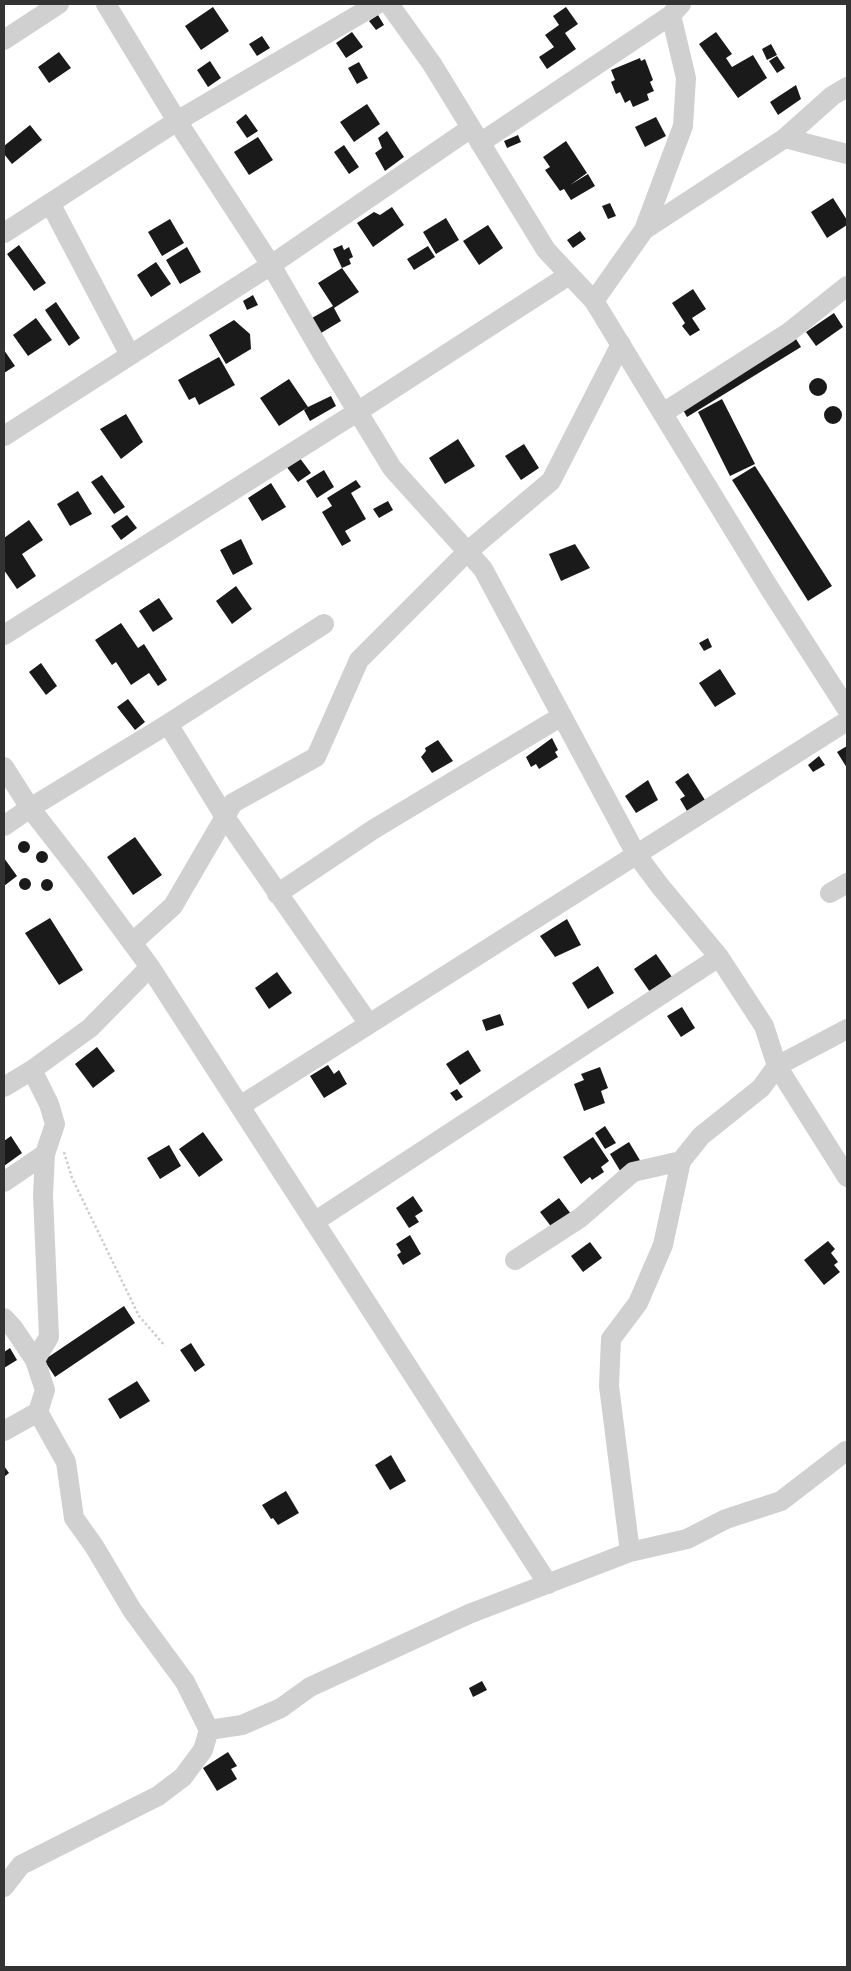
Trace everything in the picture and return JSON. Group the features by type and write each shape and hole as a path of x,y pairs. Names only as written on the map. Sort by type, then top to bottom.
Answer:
{"street":[{"path":"4,40 59,4"},
{"path":"106,4 177,121 271,265 392,468 483,569 636,854 719,957 764,1026 777,1066 847,1177"},
{"path":"4,233 177,121 377,4"},
{"path":"389,4 432,64 546,250 594,301 768,586 847,709"},
{"path":"4,436 676,9 686,78 683,126 644,230 594,301"},
{"path":"644,230 785,138 832,96 847,87"},
{"path":"785,138 847,154"},
{"path":"50,203 130,355"},
{"path":"4,635 357,412 569,275"},
{"path":"664,413 788,333 847,286"},
{"path":"132,943 173,906 233,803 316,757 359,660 467,552 551,481 621,344"},
{"path":"4,826 324,624"},
{"path":"277,894 374,829 562,716"},
{"path":"240,1106 847,721"},
{"path":"168,724 225,817 368,1024"},
{"path":"4,767 30,808 150,967 548,1584"},
{"path":"314,1222 719,957"},
{"path":"4,1087 32,1070 90,1028 150,967"},
{"path":"630,1552 609,1386 611,1338 638,1303 663,1245 681,1161 701,1136 762,1088 777,1066 847,1029"},
{"path":"32,1070 49,1104 55,1124 54,1153 44,1195 49,1336 36,1360"},
{"path":"4,1182 54,1153"},
{"path":"515,1260 580,1218 633,1172 681,1161"},
{"path":"4,1318 36,1360 45,1390 38,1412 4,1431"},
{"path":"4,1887 21,1865 158,1796 183,1777 203,1750 209,1730 185,1682 132,1610 94,1546 74,1518 66,1462 38,1412"},
{"path":"209,1730 242,1725 281,1708 310,1687 469,1614 630,1552 687,1538 726,1519 780,1501 846,1451"}],"path":[{"path":"54,1153 72,1178 139,1316 165,1346"}],"building":[{"path":"213,7 229,31 201,50 185,26"},
{"path":"566,7 578,24 565,33 576,49 547,69 539,57 554,47 545,35 559,25 553,16"},
{"path":"378,15 384,25 376,30 369,21"},
{"path":"352,32 363,47 346,58 336,43"},
{"path":"716,32 732,54 726,58 732,67 753,55 767,78 738,98 699,44"},
{"path":"262,36 270,48 257,56 249,44"},
{"path":"771,44 777,55 767,60 762,49"},
{"path":"59,52 71,68 49,83 38,67"},
{"path":"777,56 785,68 777,73 769,61"},
{"path":"640,58 641,61 645,59 653,80 650,82 654,91 647,94 649,100 633,107 630,100 625,103 620,92 616,94 611,82 615,80 611,70"},
{"path":"210,61 221,78 208,87 197,70"},
{"path":"359,62 368,78 357,84 348,68"},
{"path":"796,85 801,99 778,115 770,102"},
{"path":"367,104 380,124 354,142 340,122"},
{"path":"246,114 258,131 247,138 236,122"},
{"path":"656,117 666,136 645,147 635,127"},
{"path":"30,125 42,140 12,164 4,154 4,146"},
{"path":"387,131 404,157 385,171 375,153 382,148 378,138"},
{"path":"518,135 521,142 507,148 504,141"},
{"path":"258,137 273,160 249,175 234,152"},
{"path":"566,141 587,173 570,185 588,174 595,186 571,200 564,189 560,191 545,170 550,167 543,157"},
{"path":"344,145 359,167 349,174 334,152"},
{"path":"833,198 847,220 847,225 827,238 811,212"},
{"path":"610,203 616,216 608,219 602,206"},
{"path":"392,207 404,225 373,247 357,223 374,212 380,215"},
{"path":"446,218 459,240 436,254 423,232"},
{"path":"170,219 184,243 162,256 148,232"},
{"path":"488,225 503,248 479,265 463,241"},
{"path":"580,231 586,239 573,248 567,240"},
{"path":"19,245 46,283 34,291 7,254"},
{"path":"342,245 344,250 349,247 353,257 349,259 351,264 342,268 333,249"},
{"path":"428,246 435,257 414,270 407,259"},
{"path":"187,247 201,272 180,284 166,260"},
{"path":"156,262 171,284 151,297 137,275"},
{"path":"342,268 359,292 334,308 341,321 321,333 312,318 333,306 318,283"},
{"path":"693,289 706,309 692,318 700,330 690,336 682,326 685,323 672,303"},
{"path":"253,295 258,305 247,310 243,301"},
{"path":"56,302 80,338 69,346 45,310"},
{"path":"834,313 843,327 816,346 806,332"},
{"path":"36,318 52,340 28,356 13,335"},
{"path":"234,320 250,334 251,349 226,364 209,335"},
{"path":"796,339 801,347 687,417 682,408"},
{"path":"4,350 15,366 4,373"},
{"path":"219,357 235,385 199,405 195,397 189,400 178,380"},
{"path":"818,378 824,381 827,387 824,393 818,396 812,393 809,387 812,381"},
{"path":"289,379 308,407 279,426 260,398"},
{"path":"331,396 336,406 310,421 304,410"},
{"path":"722,399 755,464 730,476 698,412"},
{"path":"833,406 839,409 842,415 839,421 833,424 827,421 824,415 827,409"},
{"path":"126,414 143,442 121,459 100,429"},
{"path":"458,439 475,466 445,484 429,458"},
{"path":"524,444 539,468 521,480 505,456"},
{"path":"299,457 311,473 298,482 286,466"},
{"path":"755,466 832,586 808,601 732,480"},
{"path":"324,470 334,487 317,498 306,481"},
{"path":"102,475 125,507 114,514 91,482"},
{"path":"356,480 361,487 351,493 366,519 345,531 351,541 342,546 322,512 332,506 327,498"},
{"path":"271,483 286,507 262,521 248,498"},
{"path":"78,491 92,514 70,526 57,504"},
{"path":"388,501 393,510 379,518 373,509"},
{"path":"127,515 137,528 121,540 111,526"},
{"path":"29,520 43,540 22,554 36,576 17,589 4,570 4,538"},
{"path":"241,539 253,564 233,575 220,550"},
{"path":"575,544 590,568 561,581 549,554"},
{"path":"236,586 252,609 232,624 216,601"},
{"path":"159,598 173,619 153,632 139,611"},
{"path":"121,623 138,648 144,644 167,680 158,686 149,673 131,685 116,662 112,665 95,640"},
{"path":"708,638 712,647 704,651 699,643"},
{"path":"41,663 57,686 46,695 29,672"},
{"path":"720,669 736,694 715,707 699,683"},
{"path":"128,699 145,722 135,730 117,707"},
{"path":"552,738 558,750 555,752 558,757 539,769 536,764 531,767 526,757"},
{"path":"438,740 453,761 432,773 421,757 426,751 425,748"},
{"path":"847,746 847,768 837,752"},
{"path":"819,756 825,765 813,772 808,765"},
{"path":"688,773 705,800 687,811 680,799 685,796 675,782"},
{"path":"648,780 658,800 636,813 625,796"},
{"path":"135,837 162,875 133,895 107,857"},
{"path":"26,841 29,842 29,852 22,853 19,852 18,845 19,842"},
{"path":"44,851 47,852 47,862 40,863 37,862 36,855 37,852"},
{"path":"4,858 17,876 4,886"},
{"path":"27,878 30,879 30,889 23,890 20,889 19,882 20,879"},
{"path":"49,879 52,880 52,890 45,891 42,890 41,883 42,880"},
{"path":"50,918 83,970 59,985 25,933"},
{"path":"567,919 581,945 555,957 540,936"},
{"path":"656,954 672,977 650,992 634,969"},
{"path":"598,966 614,993 588,1009 572,983"},
{"path":"277,972 292,993 269,1009 255,988"},
{"path":"682,1007 695,1028 681,1037 667,1016"},
{"path":"500,1014 504,1025 486,1031 482,1020"},
{"path":"97,1047 115,1071 93,1088 75,1064"},
{"path":"468,1050 481,1071 460,1085 446,1064"},
{"path":"328,1065 334,1074 339,1070 347,1084 324,1098 310,1076"},
{"path":"600,1067 608,1088 601,1091 605,1103 584,1111 574,1084 584,1080 581,1074"},
{"path":"457,1089 463,1097 456,1101 450,1093"},
{"path":"605,1126 616,1143 605,1149 595,1133"},
{"path":"203,1132 223,1160 199,1177 179,1149"},
{"path":"11,1136 22,1153 4,1166 4,1141"},
{"path":"593,1137 609,1161 601,1167 604,1172 592,1180 590,1177 581,1184 563,1157"},
{"path":"629,1142 641,1162 622,1174 610,1154"},
{"path":"169,1145 181,1166 160,1179 147,1158"},
{"path":"413,1196 423,1211 415,1216 419,1222 409,1228 396,1208"},
{"path":"559,1198 574,1218 556,1233 540,1212"},
{"path":"410,1235 421,1254 403,1265 397,1255 401,1252 396,1244"},
{"path":"828,1241 835,1249 831,1253 838,1262 834,1265 840,1272 824,1285 804,1260"},
{"path":"590,1242 602,1258 583,1272 571,1256"},
{"path":"124,1306 135,1323 55,1377 44,1360"},
{"path":"191,1343 205,1365 195,1372 180,1350"},
{"path":"10,1348 17,1360 4,1368 4,1352"},
{"path":"137,1381 150,1401 120,1419 108,1399"},
{"path":"391,1455 406,1481 390,1490 375,1465"},
{"path":"4,1466 9,1473 4,1477"},
{"path":"286,1491 299,1513 278,1525 273,1518 271,1519 262,1505"},
{"path":"482,1681 487,1690 473,1697 469,1688"},
{"path":"228,1752 237,1766 231,1769 237,1779 217,1791 203,1768"}]}
